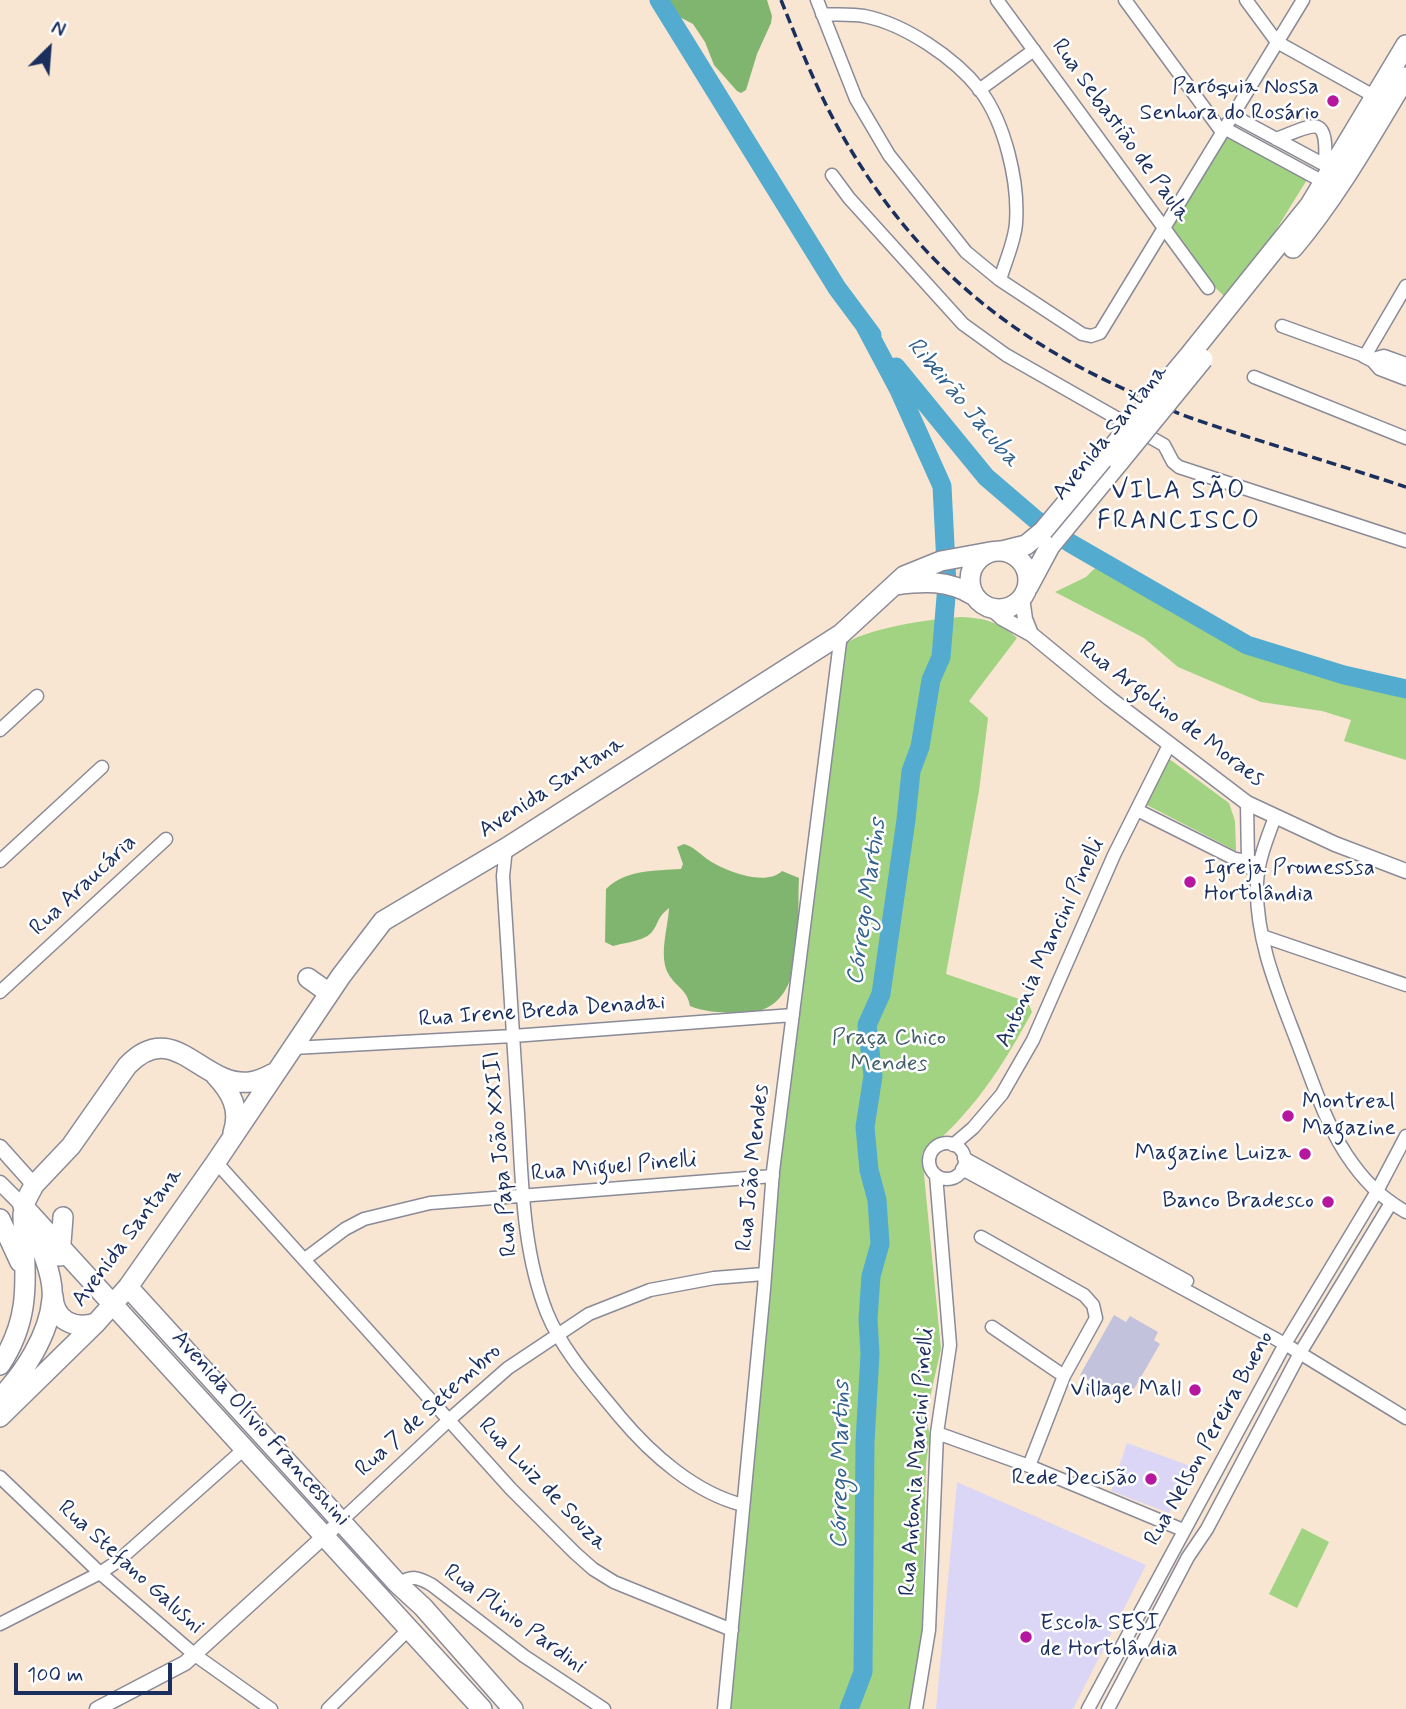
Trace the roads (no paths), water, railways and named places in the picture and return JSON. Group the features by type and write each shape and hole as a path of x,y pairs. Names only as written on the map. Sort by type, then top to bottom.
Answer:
{"main road":[{"path":"1382,100 1406,45"},
{"path":"1382,100 1406,77"},
{"name":"Avenida Santana","path":"1025,593 1045,552 1049,536 1232,312 1332,177 1382,100"},
{"name":"Avenida Santana","path":"0,1417 96,1323 128,1287 229,1143 329,993 383,921 498,852 841,634 900,578 947,560 1026,545 1049,536"},
{"path":"894,585 946,584 973,595 991,608 1008,608 1025,593 1027,573 1021,561 996,551"},
{"name":"Avenida Santana","path":"973,595 969,578 972,567 980,558 996,551"},
{"path":"308,978 329,993"},
{"name":"Avenida Santana","path":"0,1398 27,1366 38,1345 52,1298 39,1243 23,1206 34,1185 71,1146 127,1066 136,1056 161,1048 189,1057 227,1080 250,1082 264,1079 277,1071"},
{"name":"Avenida Santana","path":"214,1074 232,1095 236,1108 235,1126 229,1143"},
{"path":"0,1365 20,1328 26,1291 23,1206"},
{"name":"Avenida Olívio Franceshini","path":"23,1206 482,1709"},
{"path":"63,1217 61,1248 52,1298 54,1308 67,1322 76,1326 96,1323"},
{"path":"0,1219 24,1273"},
{"name":"Avenida Olívio Franceshini","path":"128,1287 398,1584 423,1607 513,1709"}],"street":[{"path":"817,0 856,99 889,155 966,251 1000,279 1082,334 1091,336 1100,333 1303,0"},
{"name":"Rua Sebastião de Paula","path":"997,0 1208,288"},
{"path":"1125,0 1223,130 1332,177"},
{"path":"1246,0 1277,42 1382,100"},
{"path":"822,14 865,16 910,33 944,56 979,90 998,120 1013,172 1016,224 1000,279"},
{"path":"979,90 1034,50"},
{"path":"1232,115 1276,139 1332,177"},
{"path":"1276,139 1306,126 1318,127 1326,141 1332,177"},
{"path":"832,175 849,198 963,324 1037,373 1164,445 1179,467 1406,541"},
{"path":"1369,358 1406,286"},
{"path":"1282,326 1369,358 1380,368 1406,378"},
{"path":"1369,358 1384,357 1406,365"},
{"path":"1254,377 1406,438"},
{"path":"1025,593 1023,614 1031,634"},
{"name":"Rua Argolino de Moraes","path":"991,608 1002,618 1031,634 1169,745 1247,803 1335,844 1406,871"},
{"name":"Rua João Mendes","path":"724,1709 772,1175 841,634"},
{"path":"0,730 37,696"},
{"name":"Antonia Mancini Pinelli","path":"953,1144 973,1128 1002,1094 1033,1040 1114,855 1169,745"},
{"path":"0,862 102,767"},
{"path":"1247,803 1262,936 1269,965 1323,1109 1345,1153 1376,1193 1406,1212"},
{"path":"1137,810 1235,859 1254,863"},
{"path":"1254,863 1275,817"},
{"name":"Rua Araucária","path":"0,992 166,839"},
{"name":"Rua Papa João XXIII","path":"498,852 503,876 523,1197 536,1282 558,1335 585,1374 636,1435 699,1487 726,1501 743,1505"},
{"path":"1262,936 1406,985"},
{"name":"Rua Irene Breda Denadai","path":"293,1048 513,1036 793,1015"},
{"name":"Rua Nelson Pereira Bueno","path":"1088,1709 1287,1341 1376,1193 1406,1136"},
{"path":"941,1144 953,1144 962,1152 963,1163 955,1177 950,1179 936,1175 929,1164 931,1152 941,1144"},
{"path":"0,1147 34,1185"},
{"name":"Rua Luiz de Souza","path":"216,1162 511,1489 593,1569 614,1582 733,1630"},
{"path":"963,1163 1287,1341 1300,1353 1406,1418"},
{"name":"Rua Miguel Pinelli","path":"305,1259 345,1229 364,1219 430,1203 772,1175"},
{"name":"Rua Antonia Mancini Pinelli","path":"916,1709 929,1630 937,1433 950,1345 936,1175"},
{"name":"Avenida Olívio Franceshini","path":"0,1183 23,1206"},
{"name":"Rua Nelson Pereira Bueno","path":"1108,1709 1188,1558 1208,1529 1300,1353 1391,1203"},
{"path":"981,1237 1084,1295 1093,1305 1096,1318 1064,1376 1029,1466"},
{"name":"Rua 7 de Setembro","path":"97,1709 158,1678 195,1655 508,1368 589,1314 650,1290 714,1278 764,1274"},
{"path":"992,1327 1064,1376"},
{"path":"937,1433 1029,1466 1183,1530"},
{"path":"0,1624 100,1573 243,1450"},
{"name":"Rua Stefano Galusni","path":"0,1477 100,1573 195,1655 271,1709"},
{"name":"Rua Plinio Pardini","path":"398,1584 409,1577 419,1578 432,1585 524,1656 604,1709"},
{"path":"328,1709 409,1629"}],"waterway":[{"name":"Ribeirão Jacuba","path":"659,0 837,288 872,335"},
{"name":"Córrego Martins","path":"849,1709 863,1672 865,1442 870,1354 868,1319 871,1276 880,1244 877,1200 869,1170 865,1127 873,1076 867,1025 881,994 911,771 920,747 931,680 941,657 947,585 942,486 899,390 865,326"},
{"name":"Ribeirão Jacuba","path":"896,367 986,477 1035,519 1070,543 1247,645 1344,675 1406,689"}],"railway":[{"path":"781,0 827,106 873,184 935,260 970,293 1008,323 1093,374 1180,414 1406,487"}],"place":[{"name":"Paróquia Nossa Senhora do Rosário","path":"1333,101"},
{"name":"Igreja Promesssa Hortolândia","path":"1190,882"},
{"name":"Montreal Magazine","path":"1288,1116"},
{"name":"Magazine Luiza","path":"1305,1154"},
{"name":"Banco Bradesco","path":"1328,1202"},
{"name":"Village Mall","path":"1195,1390"},
{"name":"Rede Decisão","path":"1151,1479"},
{"name":"Escola SESI de Hortolândia","path":"1026,1637"}],"district":[{"name":"VILA SÃO FRANCISCO","path":"1179,508"}],"park label":[{"name":"Praça Chico Mendes","path":"889,1052"}]}
